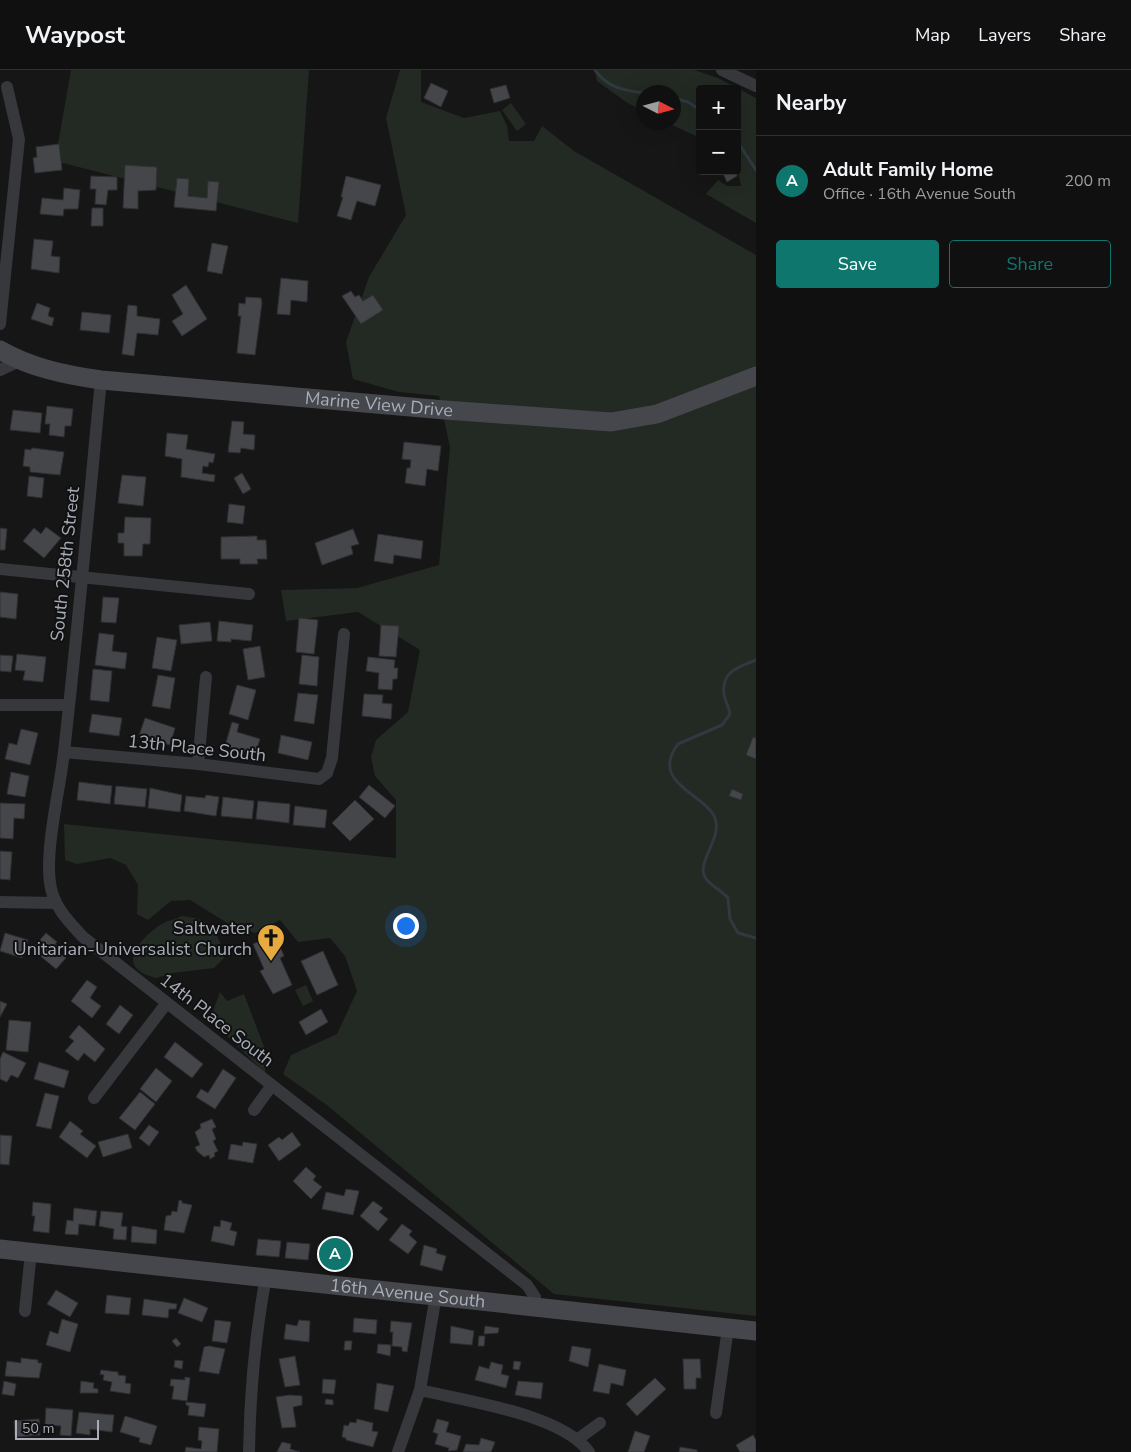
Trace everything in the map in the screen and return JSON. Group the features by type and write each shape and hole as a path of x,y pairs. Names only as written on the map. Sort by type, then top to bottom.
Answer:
{"main road":[{"name":"Marine View Drive","path":"0,350 19,361 68,375 101,380 445,410 611,422 657,414 756,376"},
{"name":"16th Avenue South","path":"0,1249 756,1331"}],"street":[{"path":"722,70 756,86"},
{"path":"0,324 19,139 7,87"},
{"path":"0,370 19,361"},
{"name":"South 258th Street","path":"64,752 101,380"},
{"path":"0,570 249,594"},
{"name":"13th Place South","path":"64,752 198,764 315,780 326,775 332,758 344,634"},
{"path":"198,764 206,676"},
{"path":"0,705 68,705"},
{"name":"14th Place South","path":"64,752 49,864 50,884 56,903 67,920 83,937 166,1004 527,1285 534,1297 533,1308"},
{"path":"0,902 56,903"},
{"path":"94,1098 166,1004"},
{"name":"14th Place South","path":"254,1110 272,1085"},
{"path":"25,1311 31,1252"},
{"path":"249,1452 256,1330 266,1277"},
{"path":"398,1452 420,1390 436,1295"},
{"path":"716,1413 728,1328"},
{"path":"420,1390 520,1414 559,1428 578,1439 589,1452"},
{"path":"578,1439 600,1423"}],"shaded area":[{"path":"71,70 309,70 298,223 55,161"},
{"path":"400,70 421,70 421,102 464,118 500,111 507,126 509,141 534,141 542,126 574,151 756,255 756,1316 554,1294 328,1106 283,1074 291,1055 337,1034 357,991 345,956 330,938 298,942 280,920 255,933 229,924 190,900 171,901 148,920 137,914 138,885 126,865 110,858 77,864 65,860 64,824 396,858 396,800 375,776 371,757 376,740 408,712 420,650 358,612 286,621 281,590 357,588 439,565 450,447 439,396 399,392 353,379 346,342 369,277 406,215 386,118"},
{"path":"595,70 694,70 718,78 731,85 696,85 696,136 681,129 681,85 636,85 636,107 597,81"},
{"path":"741,90 756,98 756,223 706,194 718,180 727,186 741,186 739,175 741,175"},
{"path":"511,103 526,124 517,131 502,110"},
{"path":"182,916 200,920 212,928 219,940 224,958 214,968 173,973 156,978 143,974 136,968 133,961 138,946 160,925"},
{"path":"306,985 313,1001 303,1006 295,990"},
{"path":"220,992 227,1001 244,994 266,1052 265,1073 210,1019"}],"building":[{"path":"431,83 448,91 441,107 424,98"},
{"path":"506,85 510,98 494,103 490,89"},
{"path":"59,144 62,170 35,173 33,158 37,157 36,147"},
{"path":"125,165 157,167 156,190 138,191 138,209 123,208"},
{"path":"724,175 737,175 737,176 727,182"},
{"path":"91,176 117,177 117,190 108,190 106,205 95,204 96,189 90,189"},
{"path":"346,176 381,185 375,206 357,201 351,220 337,216 343,197 341,197"},
{"path":"177,178 189,179 188,196 207,198 208,181 219,182 216,211 174,207"},
{"path":"64,188 80,190 78,209 64,209 63,216 40,214 42,198 63,200"},
{"path":"92,208 103,208 103,226 91,226"},
{"path":"34,239 53,241 51,256 60,257 59,273 31,269"},
{"path":"212,243 228,246 222,274 207,271"},
{"path":"281,278 308,281 307,302 291,300 290,315 277,314"},
{"path":"186,285 207,319 182,336 172,321 183,314 172,295"},
{"path":"351,291 355,297 359,295 363,301 373,295 383,310 361,324 342,296"},
{"path":"246,297 261,298 262,303 255,355 237,353 241,316 238,316 239,303 245,304"},
{"path":"37,303 50,308 48,316 54,318 52,326 31,319"},
{"path":"128,305 137,306 137,316 160,319 158,335 137,333 134,356 122,354"},
{"path":"82,312 111,315 109,333 80,330"},
{"path":"47,406 73,409 71,426 65,426 64,437 49,435 50,424 45,424"},
{"path":"13,410 42,413 40,433 10,430"},
{"path":"232,421 244,422 243,434 255,435 254,450 241,448 240,453 228,452"},
{"path":"167,433 188,435 186,449 215,454 213,463 209,462 208,467 203,466 202,473 215,475 214,482 181,477 182,459 165,456"},
{"path":"404,442 441,446 438,471 427,469 425,486 405,483 407,468 410,468 411,460 402,459"},
{"path":"32,448 64,452 60,475 30,472 30,467 23,466 25,449 31,450"},
{"path":"242,473 251,489 243,494 234,478"},
{"path":"122,475 146,477 143,506 118,503"},
{"path":"29,476 44,478 42,498 27,496"},
{"path":"229,504 245,506 243,524 227,522"},
{"path":"125,517 151,518 150,544 143,544 142,556 124,556 124,543 118,543 118,533 124,533"},
{"path":"46,527 61,538 44,558 23,541 34,528 41,534"},
{"path":"0,528 7,529 5,550 0,550"},
{"path":"353,529 359,544 351,546 353,554 322,565 315,543"},
{"path":"378,534 423,541 421,559 394,555 393,564 374,561"},
{"path":"257,536 257,540 266,540 267,559 257,559 258,564 240,564 240,559 221,559 221,537"},
{"path":"0,592 18,594 16,619 0,617"},
{"path":"103,597 119,598 116,623 101,622"},
{"path":"299,618 318,620 314,654 296,652"},
{"path":"219,621 253,625 251,641 231,639 231,642 217,641"},
{"path":"210,622 212,641 181,644 179,625"},
{"path":"381,625 399,626 396,657 379,656"},
{"path":"99,633 114,635 112,651 127,653 125,669 95,665"},
{"path":"157,637 177,640 171,671 152,668"},
{"path":"260,646 265,677 248,680 243,649"},
{"path":"17,654 46,657 43,682 23,680 25,671 15,670"},
{"path":"0,655 13,656 11,672 0,671"},
{"path":"302,655 319,657 317,686 299,684"},
{"path":"368,657 395,660 394,668 398,668 397,679 393,679 392,690 378,689 379,673 366,671"},
{"path":"93,669 112,671 109,702 90,700"},
{"path":"158,675 175,678 170,709 152,706"},
{"path":"237,685 256,690 248,720 229,714"},
{"path":"298,693 318,695 314,724 294,721"},
{"path":"364,694 383,695 382,703 392,704 391,719 362,716"},
{"path":"92,714 122,718 119,736 89,732"},
{"path":"145,718 175,728 170,745 139,736"},
{"path":"232,722 239,724 237,732 260,739 255,754 225,746"},
{"path":"21,729 38,733 30,765 5,759 9,743 17,745"},
{"path":"281,735 312,742 308,760 278,753"},
{"path":"753,737 756,738 756,759 746,755"},
{"path":"11,772 29,776 25,797 7,794"},
{"path":"79,782 112,786 110,804 77,800"},
{"path":"369,785 395,806 385,818 359,797"},
{"path":"116,786 147,789 145,807 114,804"},
{"path":"150,788 182,795 180,812 148,808"},
{"path":"732,789 743,794 741,800 729,796"},
{"path":"206,795 219,797 216,816 184,811 186,796 205,798"},
{"path":"223,797 254,801 252,819 221,816"},
{"path":"355,800 374,819 350,841 332,823"},
{"path":"258,801 290,804 289,823 256,819"},
{"path":"0,803 25,804 24,819 14,818 13,839 0,838"},
{"path":"295,806 327,810 325,828 293,825"},
{"path":"0,851 12,852 10,880 0,879"},
{"path":"5,933 28,940 22,958 0,951"},
{"path":"46,933 57,942 55,944 62,949 59,952 66,958 56,969 32,949"},
{"name":"Saltwater Unitarian-Universalist Church","path":"275,935 284,956 280,958 292,985 273,994 260,971 264,969 253,944"},
{"path":"323,951 338,985 317,995 301,961"},
{"path":"87,980 97,987 90,998 101,1006 92,1018 71,1001"},
{"path":"0,1001 7,1004 0,1017"},
{"path":"120,1005 133,1015 119,1034 106,1024"},
{"path":"321,1009 328,1022 306,1035 299,1022"},
{"path":"9,1020 31,1022 28,1052 6,1050"},
{"path":"79,1025 105,1049 95,1062 84,1053 78,1061 65,1051 74,1041 69,1037"},
{"path":"175,1042 203,1064 192,1078 164,1057"},
{"path":"3,1052 26,1063 18,1078 11,1075 7,1082 0,1079 0,1059"},
{"path":"39,1062 69,1071 64,1088 34,1079"},
{"path":"156,1068 172,1081 156,1102 140,1089"},
{"path":"223,1069 236,1078 215,1109 196,1097 201,1089 208,1093"},
{"path":"140,1092 155,1104 135,1130 119,1118"},
{"path":"45,1093 59,1096 51,1129 36,1126"},
{"path":"212,1119 216,1127 212,1129 216,1139 213,1141 218,1151 210,1159 209,1155 204,1157 197,1151 195,1147 200,1145 195,1132 201,1128 200,1124"},
{"path":"70,1121 83,1131 80,1134 96,1146 87,1158 59,1137"},
{"path":"149,1125 159,1132 149,1146 139,1138"},
{"path":"292,1132 301,1145 279,1161 268,1145 279,1137 282,1140"},
{"path":"128,1134 132,1148 103,1157 98,1142"},
{"path":"0,1135 12,1136 9,1165 0,1164"},
{"path":"243,1142 257,1144 253,1163 228,1159 231,1144 242,1146"},
{"path":"306,1167 316,1176 313,1180 322,1187 311,1199 293,1181"},
{"path":"346,1189 359,1191 353,1215 322,1209 326,1192 344,1196"},
{"path":"179,1200 182,1203 192,1205 184,1233 164,1230 166,1216 171,1215 172,1211 177,1212"},
{"path":"373,1201 383,1208 379,1212 388,1219 378,1231 360,1216"},
{"path":"33,1202 51,1204 49,1233 33,1231 35,1216 32,1216"},
{"path":"74,1208 97,1211 95,1226 79,1224 78,1235 65,1234 67,1220 73,1221"},
{"path":"101,1211 123,1213 121,1226 127,1227 126,1240 113,1239 114,1229 99,1226"},
{"path":"221,1220 232,1223 230,1230 237,1232 234,1246 211,1241 214,1226 220,1227"},
{"path":"402,1224 412,1231 409,1235 417,1242 408,1254 389,1240"},
{"path":"132,1226 157,1230 156,1244 131,1242"},
{"path":"258,1239 281,1241 279,1257 256,1255"},
{"path":"287,1242 310,1244 308,1260 285,1258"},
{"path":"318,1245 351,1249 350,1266 317,1260"},
{"path":"424,1245 437,1249 436,1253 446,1256 442,1271 420,1265"},
{"path":"56,1290 78,1303 70,1317 47,1304"},
{"path":"107,1295 131,1298 129,1315 105,1313"},
{"path":"184,1298 208,1308 202,1322 178,1313"},
{"path":"144,1299 177,1304 176,1309 169,1309 168,1318 142,1315"},
{"path":"354,1318 377,1320 376,1334 353,1332"},
{"path":"62,1319 78,1324 70,1352 46,1345 50,1331 58,1334"},
{"path":"215,1320 231,1322 227,1343 212,1341"},
{"path":"299,1320 310,1321 309,1342 284,1339 286,1324 297,1326"},
{"path":"391,1321 412,1323 407,1352 402,1351 402,1347 392,1346 393,1332 390,1332"},
{"path":"451,1326 474,1331 472,1345 450,1343"},
{"path":"485,1326 499,1328 498,1333 484,1334"},
{"path":"479,1336 485,1336 484,1346 478,1346"},
{"path":"176,1338 181,1344 177,1347 172,1341"},
{"path":"345,1341 352,1341 351,1350 344,1350"},
{"path":"378,1344 391,1345 390,1356 377,1353"},
{"path":"572,1346 591,1349 588,1367 569,1361"},
{"path":"204,1347 225,1349 219,1374 199,1371"},
{"path":"295,1356 300,1385 285,1387 279,1359"},
{"path":"21,1358 38,1360 38,1363 42,1363 39,1378 5,1376 7,1361 21,1363"},
{"path":"683,1359 700,1359 701,1378 696,1378 696,1389 684,1389"},
{"path":"175,1360 183,1361 182,1369 174,1367"},
{"path":"514,1361 521,1362 519,1370 513,1369"},
{"path":"491,1362 503,1365 501,1374 509,1376 506,1388 475,1380 479,1366 489,1369"},
{"path":"599,1364 626,1370 623,1386 611,1383 609,1394 593,1391"},
{"path":"101,1370 118,1372 118,1375 126,1376 125,1383 131,1384 130,1394 110,1391 112,1382 103,1380 104,1375 100,1374"},
{"path":"185,1377 190,1378 187,1401 172,1399 174,1386 170,1386 171,1379 185,1380"},
{"path":"655,1378 666,1389 637,1416 626,1404"},
{"path":"323,1379 336,1380 334,1394 322,1393"},
{"path":"4,1381 16,1384 14,1396 2,1394"},
{"path":"81,1381 94,1383 93,1388 98,1389 98,1393 80,1393"},
{"path":"518,1381 543,1383 541,1399 515,1395"},
{"path":"377,1383 394,1386 388,1412 374,1409"},
{"path":"302,1396 302,1405 293,1407 296,1427 282,1428 276,1397"},
{"path":"326,1399 333,1400 333,1405 325,1404"},
{"path":"186,1402 206,1404 204,1417 188,1415 189,1406 186,1405"},
{"path":"46,1408 73,1410 71,1436 60,1435 61,1426 45,1425"},
{"path":"79,1412 114,1415 112,1432 90,1429 90,1435 76,1433"},
{"path":"125,1416 157,1426 151,1445 139,1442 140,1438 120,1432"},
{"path":"39,1419 40,1435 15,1437 14,1421"},
{"path":"357,1419 373,1423 372,1431 378,1432 373,1447 346,1440 346,1438 342,1437 344,1425 348,1426 350,1422 356,1423"},
{"path":"437,1419 449,1422 446,1432 461,1436 457,1450 448,1451 449,1448 435,1444 438,1434 433,1432"},
{"path":"199,1427 219,1429 217,1452 185,1452 186,1447 201,1449 202,1441 198,1440"},
{"path":"635,1431 650,1436 644,1452 628,1452"},
{"path":"753,1435 756,1440 756,1452 740,1452 736,1445"},
{"path":"481,1438 495,1442 491,1452 463,1452 466,1444 479,1445"},
{"path":"282,1442 291,1444 290,1449 300,1452 277,1452"},
{"path":"680,1447 697,1450 697,1452 679,1452"}],"waterway":[{"path":"595,70 605,81 616,87 636,91"},
{"path":"681,100 696,107"},
{"path":"741,147 756,170"},
{"path":"756,660 732,671 725,680 724,694 730,714 722,725 678,744 671,757 670,768 673,777 680,785 707,806 713,814 716,832 706,858 704,873 707,880 728,898 730,919 738,933 756,938"}],"place":[{"name":"Saltwater Unitarian-Universalist Church","path":"271,962"},
{"name":"Adult Family Home","path":"335,1254"}]}
